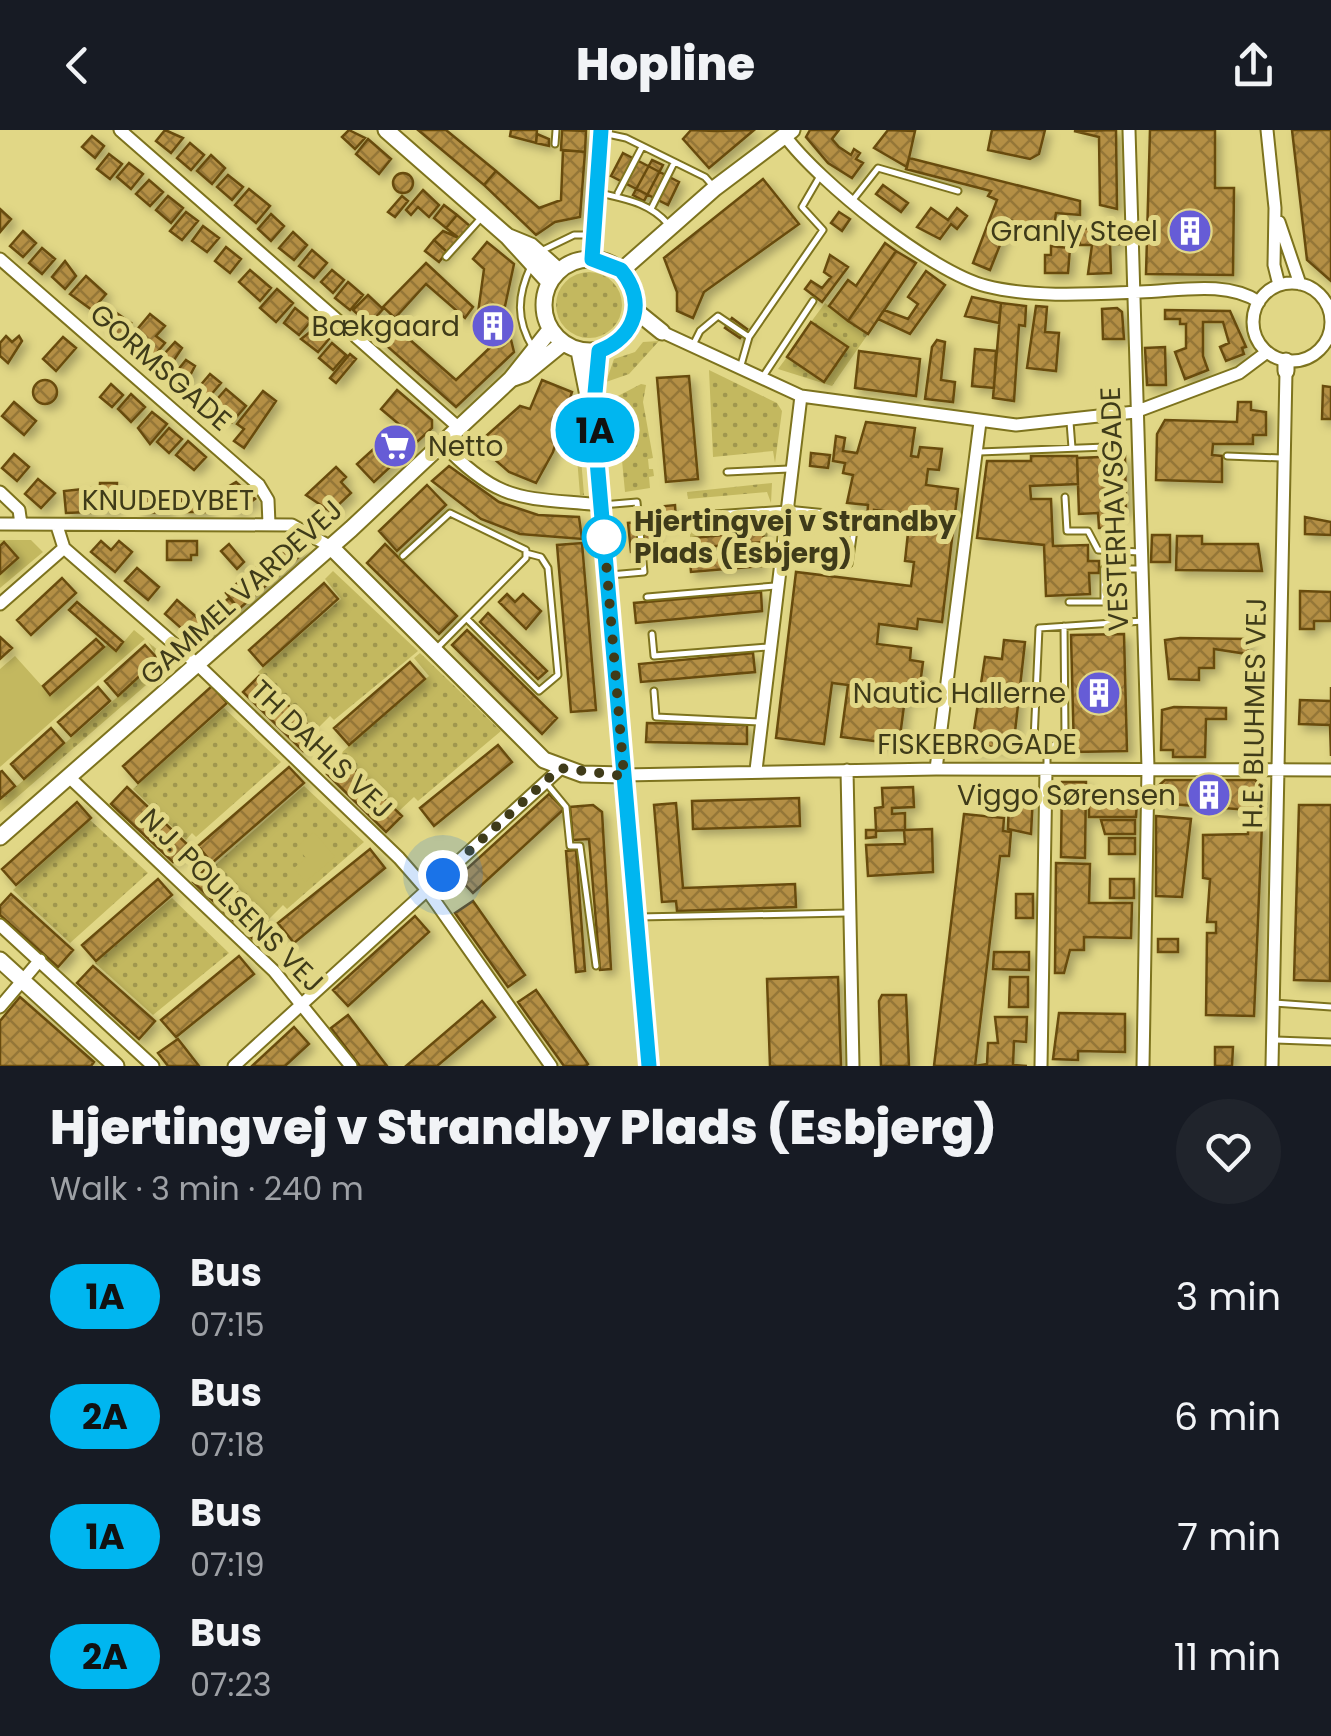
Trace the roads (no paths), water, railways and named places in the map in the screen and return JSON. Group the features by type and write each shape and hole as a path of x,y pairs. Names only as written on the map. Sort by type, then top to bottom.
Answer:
{"street":[{"path":"120,130 344,326"},
{"path":"386,130 554,276"},
{"name":"VESTERHAVSGADE","path":"1129,130 1148,768 1143,1066"},
{"path":"1267,130 1275,208 1274,265 1280,286"},
{"path":"592,259 601,131"},
{"path":"621,270 715,188 788,133 820,176 852,201 942,265 986,286 1132,292 1234,289 1259,302"},
{"path":"1275,208 1300,284 1329,305 1331,322 1329,339 1308,358 1286,366 1267,352 1255,334 1259,302 1280,286 1300,284"},
{"path":"592,259 621,270 634,289 634,319 620,340 599,351 579,351 563,344 550,330 543,305 554,276 592,259"},
{"name":"GORMSGADE","path":"0,260 258,485 268,500 269,524"},
{"path":"634,319 800,396 980,422 1070,422 1135,412 1239,373 1267,352"},
{"name":"GAMMEL VARDEVEJ","path":"0,837 331,547 511,378 550,330"},
{"path":"356,337 458,427"},
{"name":"GAMMEL VARDEVEJ","path":"511,378 525,374 563,344"},
{"path":"579,351 593,414 649,1066"},
{"path":"593,414 599,351"},
{"name":"H.E. BLUHMES VEJ","path":"1272,1066 1286,366"},
{"path":"756,770 800,396"},
{"path":"936,768 980,422"},
{"path":"442,442 478,477 510,495 537,503 601,505"},
{"path":"0,492 18,510 20,524"},
{"name":"KNUDEDYBET","path":"0,524 269,524 302,528 331,547"},
{"path":"0,604 64,548 57,526"},
{"path":"331,547 544,760 560,768 624,776"},
{"name":"TH DAHLS VEJ","path":"64,548 198,664 427,890 552,1066"},
{"path":"234,1066 560,768"},
{"name":"FISKEBROGADE","path":"624,776 936,768 1331,770"},
{"path":"1041,1066 1046,769"},
{"path":"847,770 853,1066"},
{"name":"N.J. POULSENS VEJ","path":"69,777 303,1003 351,1066"},
{"path":"0,925 154,1066"},
{"path":"0,960 116,1066"},
{"path":"0,1007 40,960"}],"lane":[{"path":"554,144 556,130"},
{"path":"601,131 705,177 715,188"},
{"path":"618,193 642,147"},
{"path":"651,210 674,162"},
{"path":"852,201 878,168 958,191"},
{"path":"739,367 747,354 749,337 823,230 802,208 820,176"},
{"path":"597,193 618,193 651,210 670,226"},
{"path":"446,257 484,215"},
{"path":"534,349 520,316 522,286 534,260 574,235 594,235"},
{"path":"762,378 813,302"},
{"path":"692,346 700,331 718,316 749,337"},
{"path":"1070,422 1072,448"},
{"path":"976,452 1106,447"},
{"path":"1227,456 1284,458"},
{"path":"727,472 792,469"},
{"path":"1065,497 1067,531 1088,531 1098,550 1140,552"},
{"path":"601,505 637,502 644,572 607,576"},
{"path":"700,515 788,509 856,516 849,564"},
{"path":"404,556 450,514 520,543 526,553 541,557 548,568 558,674 539,690 466,618"},
{"path":"638,516 655,514"},
{"path":"434,651 526,553"},
{"path":"1069,602 1104,602 1104,568 1141,569"},
{"path":"647,597 778,586"},
{"path":"1047,751 1034,740 1039,628 1142,621"},
{"path":"1046,769 1047,751 1065,736 1064,626"},
{"path":"652,634 654,656 771,646"},
{"path":"654,691 656,717 762,722"},
{"path":"545,782 566,807 570,846 580,846 596,966"},
{"path":"636,918 850,912"},
{"path":"1273,1003 1331,1007"},
{"path":"1272,1040 1331,1042"}],"place":[{"name":"Granly Steel","path":"1190,231"},
{"name":"Bækgaard","path":"493,326"},
{"name":"Netto","path":"395,446"},
{"name":"Hjertingvej v Strandby Plads (Esbjerg)","path":"604,537"},
{"name":"Nautic Hallerne","path":"1099,693"},
{"name":"Viggo Sørensen","path":"1209,795"}]}
